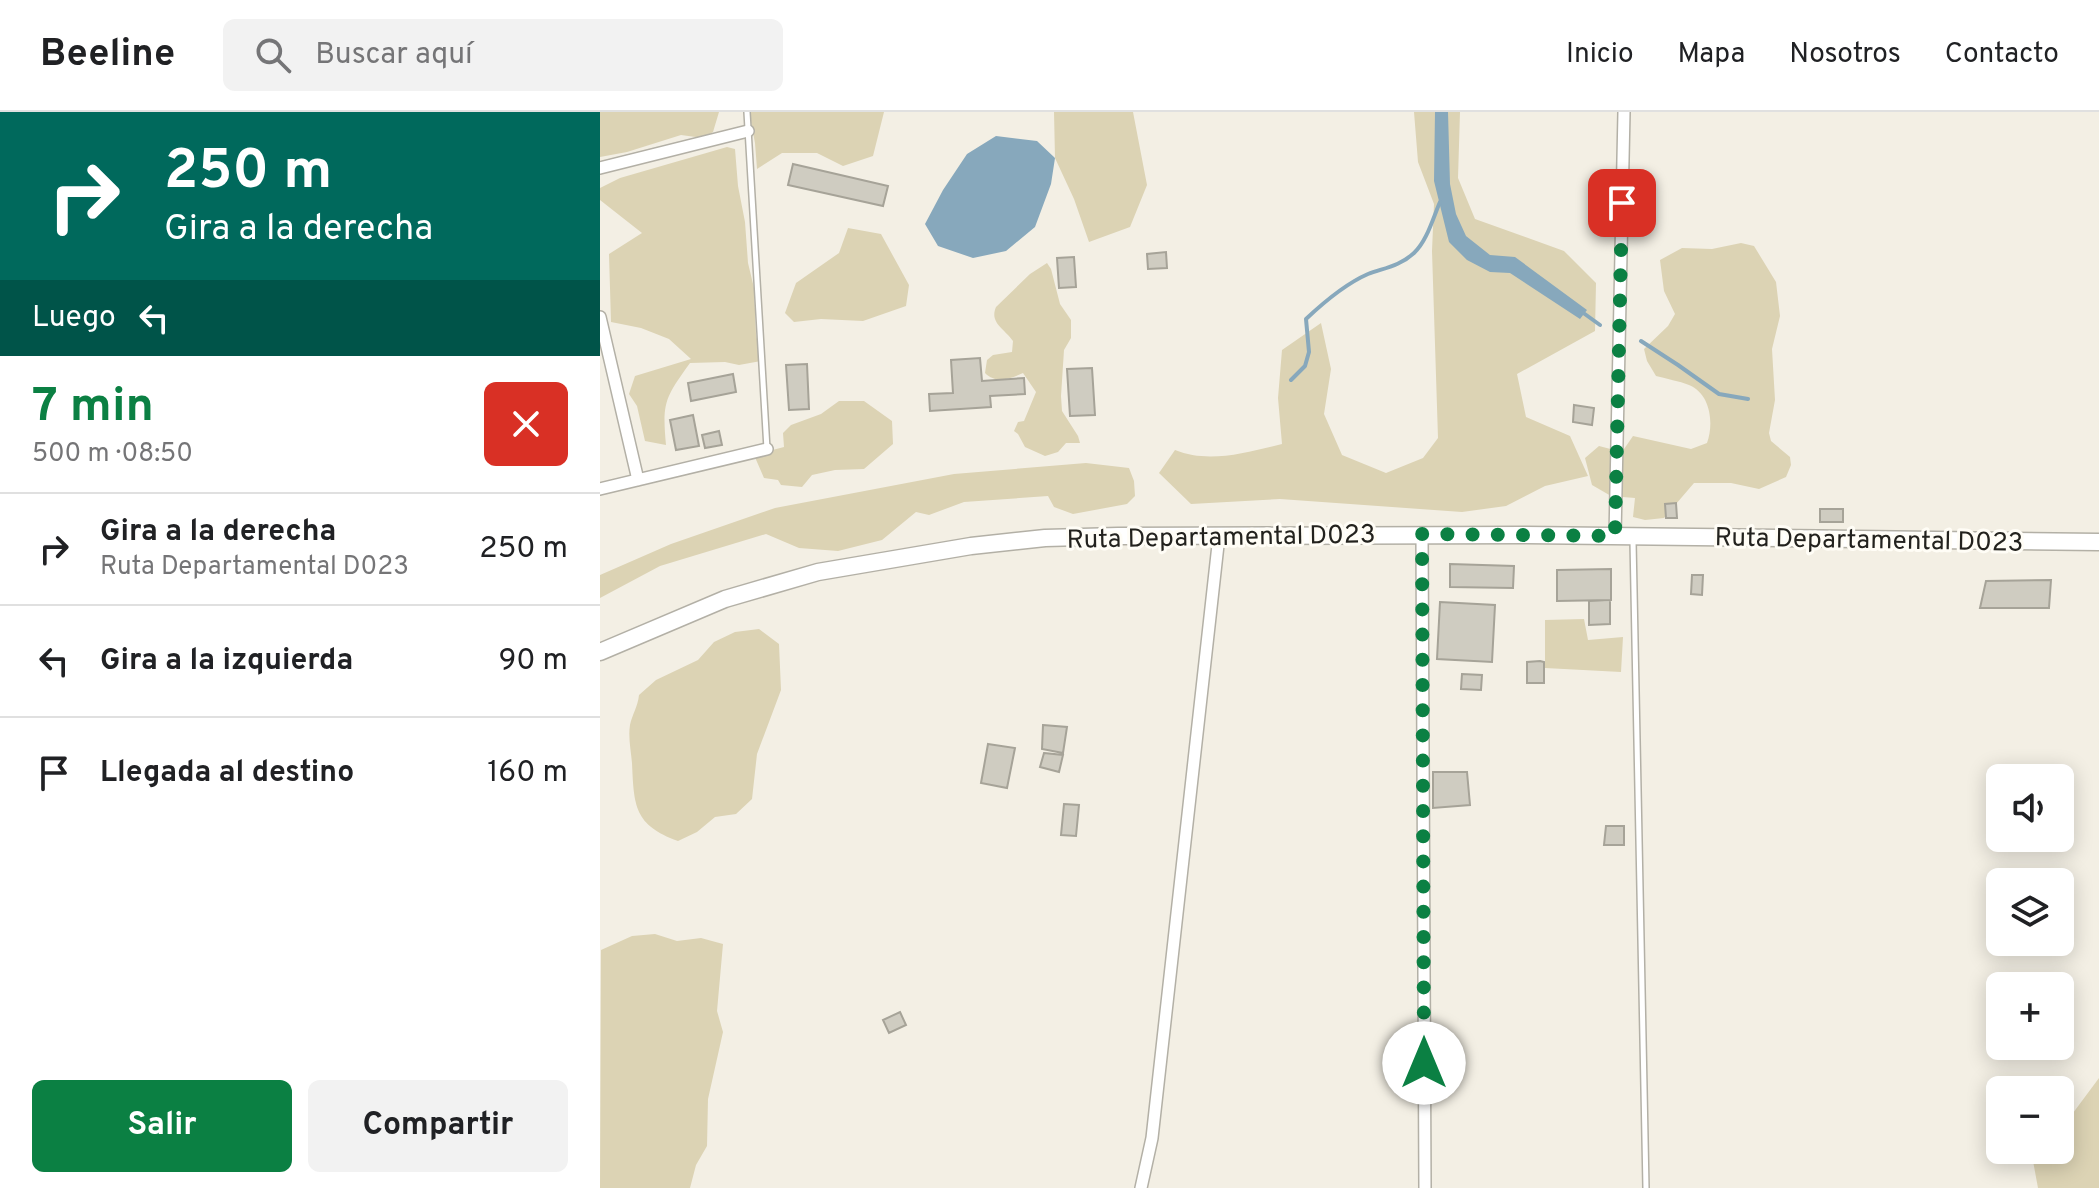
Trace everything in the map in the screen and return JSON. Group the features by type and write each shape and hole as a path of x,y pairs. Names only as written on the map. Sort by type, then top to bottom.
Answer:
{"main road":[{"name":"Ruta Departamental D023","path":"600,652 725,599 818,572 971,546 1045,538 1422,534 2099,542"}],"street":[{"path":"1615,536 1624,112"},
{"path":"600,168 748,131"},
{"path":"600,317 638,480"},
{"path":"600,489 767,449"},
{"path":"1422,534 1425,1188"},
{"path":"1141,1188 1152,1138 1219,536"}],"lane":[{"path":"747,112 767,449"},
{"path":"1633,537 1646,1188"}],"shaded area":[{"path":"600,112 719,112 713,132 703,138 681,135 600,157"},
{"path":"749,112 884,112 873,156 843,166 817,153 782,153 757,169"},
{"path":"1054,112 1133,112 1147,185 1130,227 1089,242 1055,158"},
{"path":"1414,112 1460,112 1458,178 1475,219 1564,251 1596,283 1595,331 1517,374 1526,417 1570,436 1588,476 1545,486 1506,506 1462,512 1280,499 1191,504 1159,473 1175,450 1215,456 1282,444 1278,398 1282,350 1321,323 1331,369 1324,414 1342,455 1386,473 1423,458 1438,438 1432,251 1434,204 1418,162"},
{"path":"727,147 735,149 761,361 739,365 725,362 690,363 667,401 666,445 645,441 637,406 629,394 635,376 691,359 669,339 641,328 611,322 609,254 642,233 600,200 600,188 620,178"},
{"path":"848,228 881,234 909,285 906,306 863,321 821,319 794,322 785,313 796,283 839,253"},
{"path":"1741,243 1754,246 1776,282 1780,316 1772,349 1775,400 1769,433 1771,441 1790,457 1791,465 1786,477 1759,489 1731,483 1694,483 1664,518 1645,520 1633,517 1635,498 1611,496 1592,485 1585,458 1599,446 1622,452 1633,436 1691,449 1707,443 1710,427 1709,410 1702,395 1689,385 1656,376 1647,361 1644,349 1668,326 1675,314 1664,291 1660,260 1682,248 1712,249"},
{"path":"1047,263 1060,304 1071,320 1071,338 1064,350 1062,411 1080,443 1066,443 1058,452 1045,456 1025,447 1014,431 1018,422 1024,421 1036,392 1023,373 998,379 985,373 987,360 993,355 1012,352 1013,341 999,326 994,313 996,307 1030,274"},
{"path":"839,401 864,401 892,421 893,444 864,469 812,475 802,487 781,485 778,480 764,478 754,455 784,447 783,433 791,425 821,414"},
{"path":"1086,463 1129,468 1135,496 1127,504 1073,514 1054,507 1048,496 964,502 929,515 916,512 882,540 838,551 799,548 766,534 660,566 600,598 600,575 671,544 775,508 954,474"},
{"path":"1584,619 1588,640 1623,637 1621,672 1545,668 1545,620"},
{"path":"759,629 779,644 781,690 757,754 752,799 736,814 715,817 697,832 678,841 663,835 639,812 634,791 629,734 639,695 656,680 698,660 714,642 735,632"},
{"path":"655,934 677,941 701,938 723,944 717,1011 723,1032 708,1099 707,1146 696,1165 690,1188 600,1188 601,950 632,936"},
{"path":"2099,1078 2099,1188 2038,1188 2034,1164 2074,1164 2074,1112"}],"water":[{"path":"1435,112 1448,112 1450,184 1456,214 1466,236 1490,255 1515,257 1587,310 1580,319 1510,273 1490,272 1467,260 1449,242 1434,181"},
{"path":"996,136 1037,141 1055,158 1051,184 1035,227 1006,251 973,258 938,246 925,224 967,154"}],"building":[{"path":"793,164 888,186 883,206 788,185"},
{"path":"1166,252 1167,268 1148,269 1147,254"},
{"path":"1074,257 1076,287 1059,288 1057,258"},
{"path":"980,358 982,381 1024,378 1025,394 990,396 991,407 930,411 929,394 953,393 951,360"},
{"path":"807,364 809,409 789,410 786,365"},
{"path":"1092,368 1095,415 1070,416 1067,369"},
{"path":"733,374 736,392 691,401 688,383"},
{"path":"1574,405 1594,408 1592,425 1573,422"},
{"path":"693,415 699,446 676,450 670,420"},
{"path":"719,431 722,445 705,448 702,435"},
{"path":"1676,503 1677,518 1666,518 1665,504"},
{"path":"1820,509 1843,509 1843,522 1820,522"},
{"path":"1450,564 1514,566 1513,588 1450,587"},
{"path":"1611,569 1611,600 1557,601 1557,570"},
{"path":"1692,575 1703,575 1702,595 1691,594"},
{"path":"2051,580 2049,608 1980,608 1986,581"},
{"path":"1610,600 1610,624 1589,625 1589,601"},
{"path":"1440,602 1495,605 1492,662 1437,659"},
{"path":"1527,662 1544,662 1544,683 1527,683"},
{"path":"1462,674 1482,675 1481,690 1461,689"},
{"path":"1043,725 1067,727 1063,753 1042,749"},
{"path":"988,744 1015,748 1007,788 981,783"},
{"path":"1044,753 1063,755 1059,772 1040,767"},
{"path":"1433,772 1467,772 1470,805 1433,808"},
{"path":"1064,804 1079,805 1076,836 1061,835"},
{"path":"1606,826 1624,826 1624,845 1604,845"},
{"path":"900,1012 906,1025 889,1033 883,1020"}],"waterway":[{"path":"1291,380 1305,366 1309,352 1306,319 1351,283 1398,264 1414,253 1426,236 1440,202"},
{"path":"1582,312 1600,325"},
{"path":"1641,341 1719,394 1748,399"}],"route":[{"path":"1424,1063 1422,534 1615,536 1622,203"}]}
